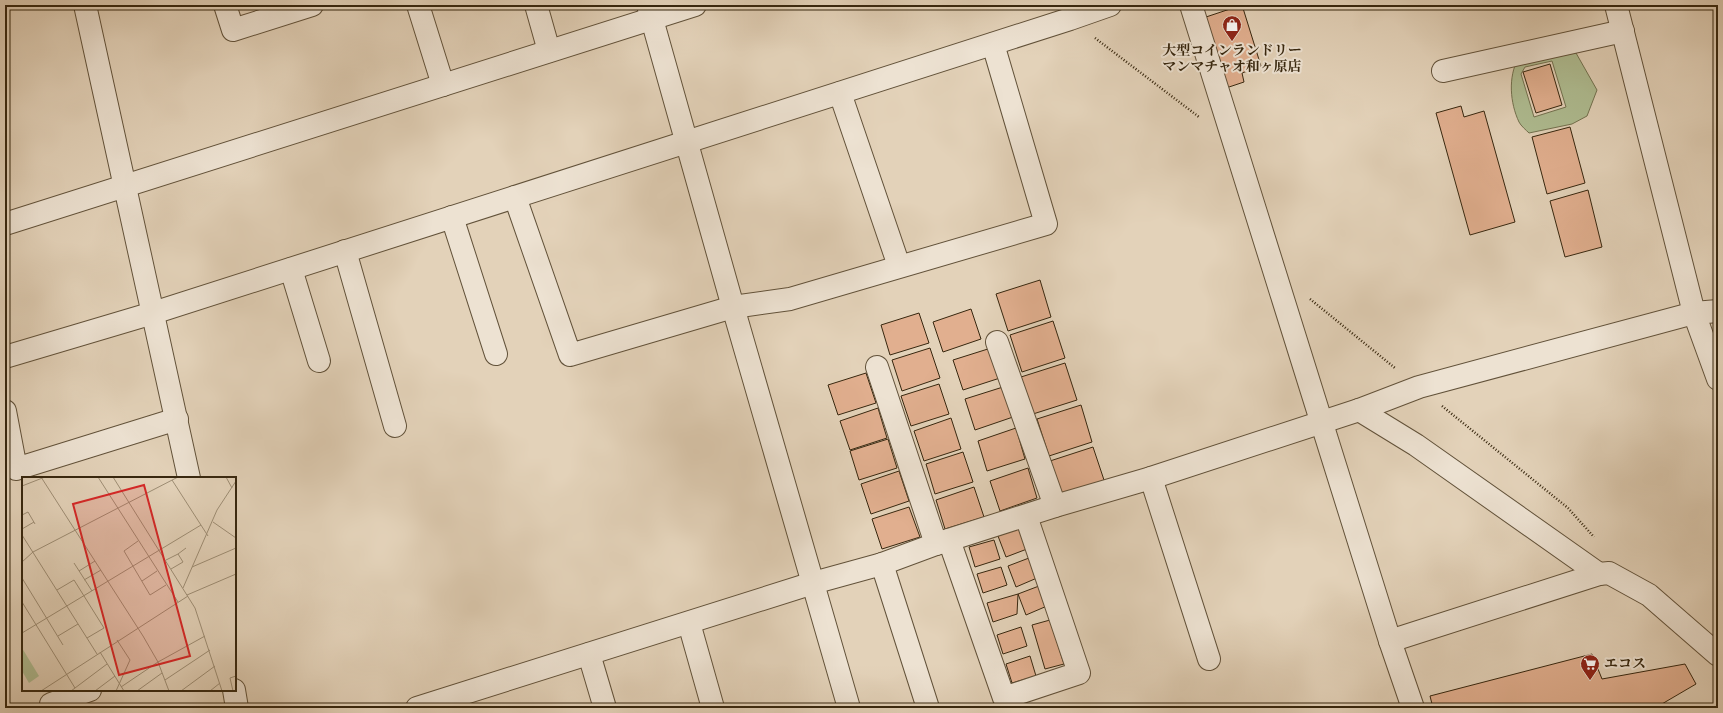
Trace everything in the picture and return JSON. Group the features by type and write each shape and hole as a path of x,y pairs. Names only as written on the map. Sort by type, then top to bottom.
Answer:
{"street":[{"path":"85,5 189,477"},
{"path":"225,5 233,30 312,5"},
{"path":"418,5 443,85"},
{"path":"536,5 549,51"},
{"path":"5,224 549,51 650,12 695,5"},
{"path":"5,357 153,313 1070,20 1110,5"},
{"path":"1191,5 1390,641 1414,708"},
{"path":"1616,5 1694,313 1718,379"},
{"path":"650,12 733,307 849,708"},
{"path":"1443,71 1622,31"},
{"path":"515,197 570,355 733,307 790,299 1046,224 993,44"},
{"path":"840,93 899,266"},
{"path":"452,217 496,354"},
{"path":"345,251 396,426"},
{"path":"291,268 319,360"},
{"path":"417,708 813,583 882,564 942,542 1055,506 1151,478 1359,410 1419,387 1694,313 1718,311"},
{"path":"997,342 1055,506"},
{"path":"877,368 942,542 1004,698 1079,673 1026,516"},
{"path":"1359,410 1416,445 1604,574 1649,595 1718,655"},
{"path":"5,411 16,469 177,419"},
{"path":"1151,478 1209,659"},
{"path":"882,564 928,708"},
{"path":"1390,641 1604,574"},
{"path":"689,622 713,708"},
{"path":"589,654 605,708"},
{"path":"52,708 51,704 87,691"},
{"path":"234,691 238,708"}],"path":[{"path":"1070,20 1203,120"},
{"path":"1309,298 1568,508 1609,554 1604,574"}],"green space":[{"path":"1563,48 1576,53 1597,90 1587,116 1572,124 1529,133 1519,122 1512,98 1511,90 1513,74 1518,59","holes":["1552,61 1566,107 1534,117 1521,74 1525,67"]}],"building":[{"name":"大型コインランドリー マンマチャオ和ヶ原店","path":"1242,5 1261,66 1242,73 1244,82 1226,88 1203,18"},
{"path":"1550,64 1562,105 1536,113 1523,72"},
{"path":"1461,106 1464,117 1484,111 1515,222 1470,235 1436,113"},
{"path":"1570,127 1585,183 1547,194 1532,137"},
{"path":"1588,190 1602,247 1565,257 1550,201"},
{"path":"1040,280 1051,317 1008,331 996,294"},
{"path":"971,309 981,339 943,352 933,322"},
{"path":"919,313 929,343 890,355 881,325"},
{"path":"1053,321 1065,358 1022,372 1010,335"},
{"path":"930,348 940,378 902,391 892,360"},
{"path":"991,348 1000,378 963,390 953,360"},
{"path":"1065,363 1077,400 1033,414 1021,377"},
{"path":"866,373 876,403 838,415 828,385"},
{"path":"939,384 949,414 911,426 901,396"},
{"path":"1003,387 1013,417 975,430 965,399"},
{"path":"1081,405 1092,442 1049,456 1037,419"},
{"path":"878,408 887,438 850,450 840,421"},
{"path":"951,418 961,449 924,461 914,431"},
{"path":"1016,428 1025,459 987,471 978,441"},
{"path":"888,439 897,468 859,480 850,451"},
{"path":"1093,447 1105,483 1062,498 1050,461"},
{"path":"963,452 973,482 935,494 926,464"},
{"path":"1028,468 1037,498 1000,511 990,481"},
{"path":"899,471 909,501 871,514 861,484"},
{"path":"974,487 984,517 945,529 936,500"},
{"path":"909,507 920,537 882,549 872,519"},
{"path":"1019,528 1027,549 1006,557 998,536"},
{"path":"994,540 1000,559 975,567 969,547"},
{"path":"1029,558 1037,578 1016,587 1008,566"},
{"path":"1001,567 1007,585 983,593 977,574"},
{"path":"1039,586 1047,606 1026,615 1018,594"},
{"path":"1018,594 1017,614 993,622 987,603"},
{"path":"1050,620 1064,664 1045,669 1032,625"},
{"path":"1021,627 1027,646 1003,654 997,635"},
{"name":"エコス","path":"1592,654 1602,679 1685,664 1696,684 1655,708 1433,708 1430,696"},
{"path":"1030,656 1036,676 1012,683 1006,664"}],"place":[{"name":"大型コインランドリー マンマチャオ和ヶ原店","path":"1232,42"},
{"name":"エコス","path":"1590,681"}]}
